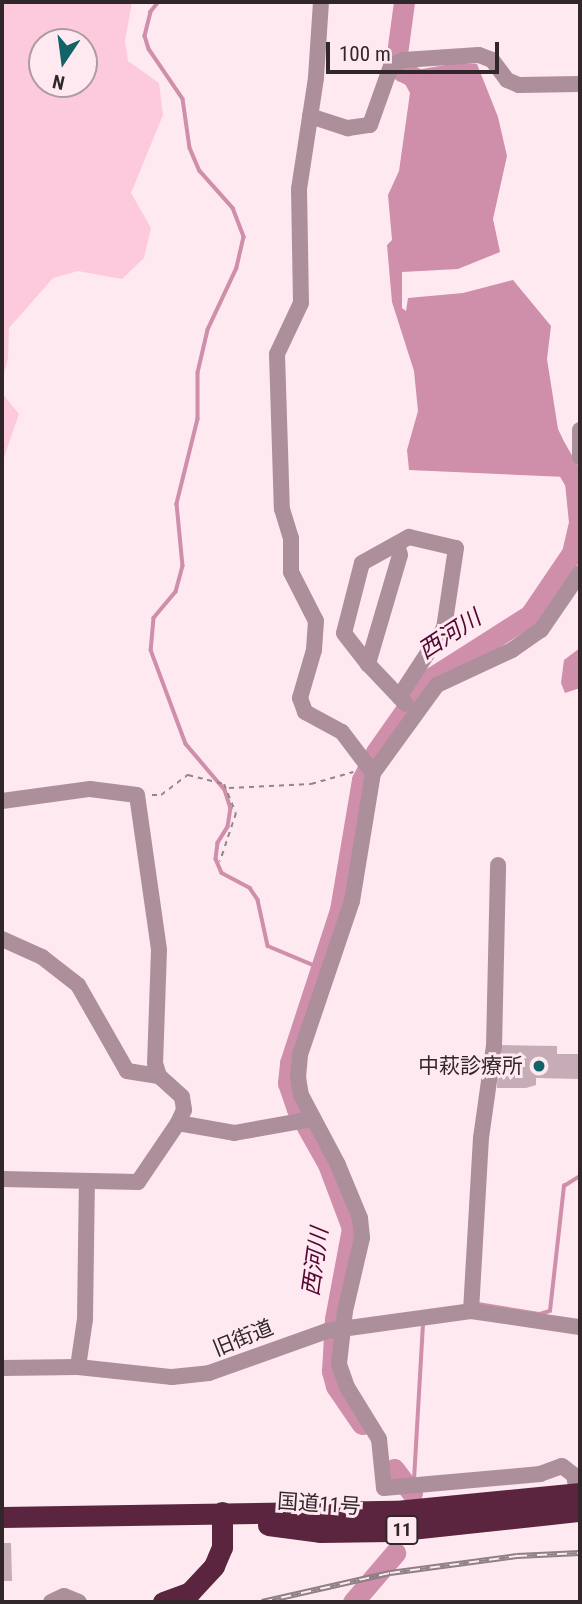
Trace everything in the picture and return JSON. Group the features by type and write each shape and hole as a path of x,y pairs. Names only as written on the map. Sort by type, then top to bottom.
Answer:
{"highway":[{"name":"国道11号","path":"2,1517 137,1515 223,1518 393,1531 580,1504"},
{"path":"163,1602 203,1581 222,1547 223,1518"}],"street":[{"path":"321,2 310,116 299,189 301,303 277,354 282,509 291,538 291,572 316,621 314,650 300,698 305,712 342,732 370,770"},
{"path":"310,116 348,128 370,125 397,63 479,55 492,60 507,80 520,85 580,84"},
{"path":"580,430 580,457"},
{"path":"407,705 344,634 362,563 409,537 456,548 444,628 407,705 370,770 352,901 300,1055 301,1095 306,1121 338,1165 360,1218 362,1238 336,1329 339,1364 347,1387 379,1439 384,1488 540,1474 562,1466 574,1475 580,1504"},
{"path":"368,664 400,555 397,544"},
{"path":"407,705 437,685 512,650 541,630 580,573"},
{"path":"2,801 90,789 137,795 159,950 153,1037 159,1076"},
{"path":"472,1306 481,1138 494,1046 498,865"},
{"path":"2,939 42,957 78,985 127,1071 159,1076 183,1097 178,1124 138,1182 2,1179"},
{"path":"178,1124 234,1133 306,1121"},
{"path":"78,1367 85,1320 87,1181"},
{"name":"旧街道","path":"2,1368 78,1367 172,1377 209,1373 336,1329 423,1320 472,1306 580,1327"},
{"path":"51,1602 64,1596 79,1602"}],"path":[{"path":"137,795 161,795 188,775 205,776 228,788 311,785 320,778 370,770"},
{"path":"220,861 236,813 228,788"}],"shaded area":[{"path":"2,2 132,2 125,41 128,61 159,83 163,115 131,193 151,228 144,258 122,279 78,271 53,278 9,328 8,359 2,380"},
{"path":"457,63 477,64 498,117 507,156 493,219 500,252 458,269 402,272 402,308 406,311 408,298 463,293 513,280 551,326 547,359 558,429 569,452 566,477 409,470 407,450 418,411 414,371 392,302 387,245 392,240 388,195 399,171 410,93 399,73"},
{"path":"2,393 19,414 2,463"},
{"path":"580,648 580,688 565,693 561,683 564,660"}],"building":[{"name":"中萩診療所","path":"498,1045 557,1046 557,1054 580,1054 580,1079 536,1078 536,1085 526,1088 497,1088"},
{"path":"2,1543 11,1543 12,1581 2,1581"}],"waterway":[{"path":"159,2 151,12 145,36 149,49 183,99 190,148 200,171 233,208 244,237 237,268 208,330 198,373 198,419 177,504 183,566 176,592 154,618 151,650 186,744 225,790 231,808 228,827 218,843 216,859 222,873 250,888 258,900 268,946 318,967"},
{"name":"西河川","path":"404,2 397,54 402,71 420,80 421,89"},
{"name":"西河川","path":"362,1424 336,1386 332,1371 335,1319 352,1228 328,1164 297,1109 288,1083 290,1063 340,910 362,780 376,752 426,681 530,615 572,553 579,522 575,482 555,448"},
{"path":"478,1304 540,1314 550,1311 564,1186 580,1176"},
{"path":"414,1480 423,1324"},
{"name":"西河川","path":"394,1469 412,1493"},
{"name":"西河川","path":"353,1602 395,1553"}],"railway":[{"path":"262,1602 390,1573 517,1556 580,1553"}],"place":[{"name":"中萩診療所","path":"539,1066"}]}
